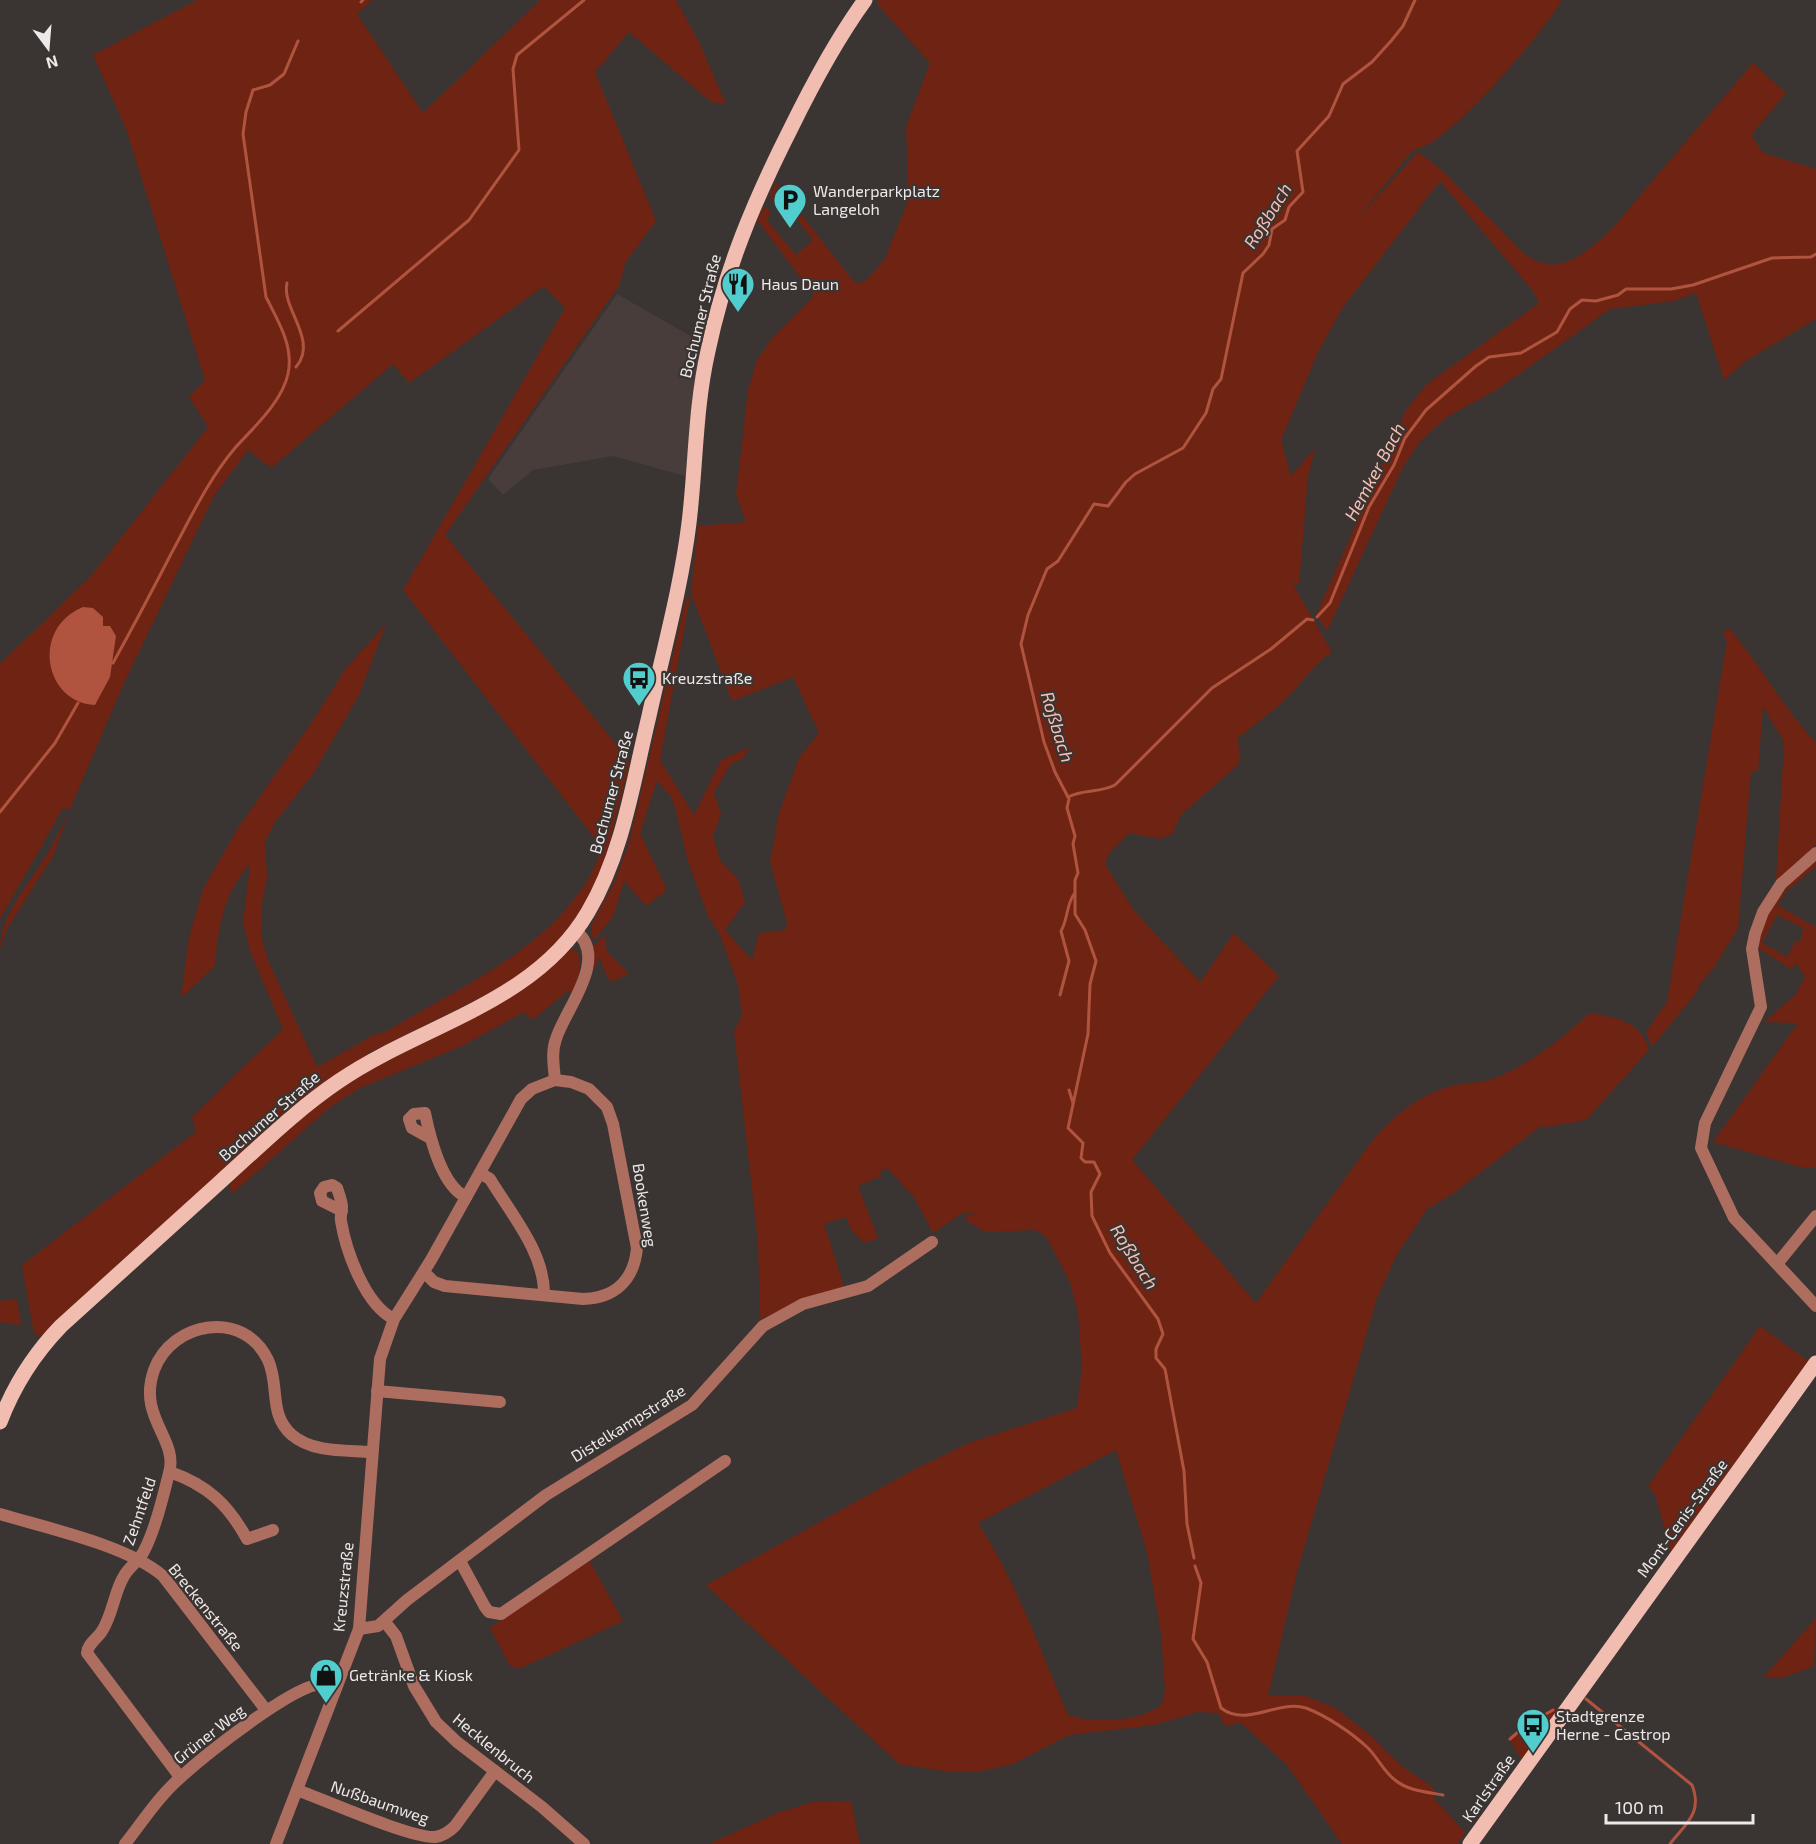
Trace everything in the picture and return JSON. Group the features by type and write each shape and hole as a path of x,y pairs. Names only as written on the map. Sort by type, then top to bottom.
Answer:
{"main road":[{"name":"Bochumer Straße","path":"0,1422 16,1384 35,1355 55,1332 285,1124 338,1081 490,1002 522,982 547,962 576,931 597,897 612,861 637,768 684,560 690,520 698,402 704,368 733,253 770,169 824,63 865,0"},
{"name":"Mont-Cenis-Straße","path":"1577,1695 1816,1363"},
{"name":"Karlstraße","path":"1470,1844 1577,1695"}],"street":[{"path":"1816,853 1781,884 1759,923 1752,949 1761,1007 1705,1123 1701,1148 1734,1218 1816,1306"},
{"path":"555,1080 553,1052 557,1035 579,995 587,965 586,950 576,931"},
{"name":"Kreuzstraße","path":"276,1844 359,1629 380,1359 394,1319 424,1272 521,1099 532,1089 555,1080"},
{"name":"Bookenweg","path":"424,1272 434,1282 445,1286 583,1299 609,1294 630,1276 637,1248 611,1115 602,1101 589,1089 571,1082 555,1080"},
{"path":"430,1138 450,1184 466,1197"},
{"path":"480,1173 490,1179 536,1254 544,1295"},
{"path":"342,1211 348,1247 371,1300 394,1319"},
{"path":"1776,1264 1816,1216"},
{"name":"Distelkampstraße","path":"385,1622 407,1600 546,1495 692,1405 763,1326 803,1304 868,1286 932,1242"},
{"name":"Zehntfeld","path":"180,1777 87,1656 88,1648 102,1631 112,1612 124,1576 144,1551 170,1472 171,1453 152,1414 151,1381 160,1357 189,1332 209,1326 238,1331 260,1348 271,1371 277,1413 293,1436 324,1449 371,1452"},
{"path":"377,1390 500,1402"},
{"path":"460,1561 485,1607 489,1612 501,1614 725,1461"},
{"name":"Zehntfeld","path":"170,1472 195,1481 211,1491 226,1506 247,1539 273,1530"},
{"name":"Breckenstraße","path":"0,1514 138,1560 162,1576 266,1710"},
{"path":"359,1629 372,1628 385,1622"},
{"name":"Hecklenbruch","path":"385,1622 396,1636 414,1686 436,1722 457,1742 584,1844"},
{"name":"Grüner Weg","path":"125,1844 180,1777 266,1710 311,1687 322,1684 336,1688"},
{"name":"Nußbaumweg","path":"297,1790 385,1823 434,1837 449,1832 455,1826 495,1771"}],"shaded area":[{"path":"197,0 373,0 357,14 423,113 540,0 676,0 699,42 726,104 711,102 629,32 595,72 656,221 625,263 620,284 445,535 628,759 629,766 604,864 582,910 553,948 508,984 369,1053 45,1336 34,1334 22,1265 196,1132 192,1117 283,1029 250,951 243,923 250,864 234,887 223,912 215,966 181,998 189,937 203,889 238,828 314,719 346,668 386,624 359,695 313,774 275,822 265,842 267,878 261,908 261,935 268,960 317,1067 372,1036 387,1031 481,977 512,956 541,934 566,909 587,880 602,848 403,590 565,308 544,286 409,383 393,364 271,468 248,450 214,496 124,683 70,810 63,808 0,919 0,664 91,576 208,427 189,397 205,380 126,129 93,55"},
{"path":"879,0 1562,0 1537,35 1479,102 1440,136 1412,151 1355,222 1418,152 1442,170 1521,251 1533,260 1545,264 1567,262 1577,257 1609,232 1753,63 1786,93 1751,135 1763,153 1816,169 1816,319 1747,360 1724,380 1696,293 1674,301 1610,309 1498,389 1447,417 1421,440 1403,467 1327,631 1316,615 1406,410 1427,384 1539,303 1533,291 1440,181 1343,307 1319,350 1281,440 1291,476 1315,448 1308,477 1299,584 1294,583 1294,586 1332,652 1319,662 1284,701 1238,738 1240,763 1181,815 1172,834 1160,839 1129,833 1108,855 1105,864 1135,912 1200,982 1234,933 1279,976 1132,1160 1256,1303 1369,1145 1394,1118 1412,1104 1445,1088 1489,1080 1520,1066 1545,1050 1589,1013 1609,1016 1626,1022 1640,1033 1649,1050 1586,1120 1541,1126 1454,1193 1427,1209 1396,1256 1377,1298 1296,1576 1268,1696 1305,1696 1334,1707 1369,1734 1403,1767 1434,1788 1434,1799 1465,1832 1458,1844 1342,1844 1287,1765 1241,1723 1225,1726 1218,1713 1198,1712 1154,1725 1069,1735 1013,1764 977,1772 950,1772 899,1764 706,1585 913,1470 969,1443 1077,1408 1082,1368 1078,1313 1070,1282 1045,1235 1034,1230 985,1232 964,1219 975,1212 961,1214 933,1233 914,1197 887,1168 880,1172 882,1176 858,1186 878,1238 865,1243 851,1230 846,1217 824,1224 845,1289 821,1294 760,1319 758,1242 734,1031 742,1016 738,984 720,935 708,916 688,861 675,807 670,795 657,781 640,833 667,890 646,906 624,881 613,917 593,941 591,926 615,881 629,843 687,595 690,598 660,760 694,815 721,760 750,747 743,758 730,765 714,793 721,814 713,836 720,860 738,879 745,902 725,930 752,960 759,933 785,930 787,923 770,862 779,813 799,758 819,733 793,677 732,701 691,593 698,526 746,522 736,495 748,390 757,360 773,337 814,296 757,220 764,207 767,207 771,214 766,219 796,255 813,240 785,204 778,208 769,196 776,182 855,283 865,282 885,259 909,198 906,127 930,63 876,3","holes":["1116,1450 1147,1552 1161,1634 1165,1689 1162,1705 1141,1715 1116,1720 1091,1720 1068,1715 1005,1569 978,1523"]},
{"path":"617,294 708,346 692,478 613,456 533,470 503,495 488,479"},
{"path":"83,607 93,608 103,617 103,626 110,626 116,636 110,677 95,705 78,701 65,692 55,679 50,664 50,647 55,631 66,617"},
{"path":"1729,628 1816,743 1816,845 1776,881 1784,742 1763,706 1758,771 1751,771 1738,928 1713,969 1699,985 1697,992 1652,1047 1646,1032 1667,1002 1727,641 1723,633"},
{"path":"69,812 53,856 7,929 0,949 1,936 10,912 49,851"},
{"path":"1816,859 1816,866 1786,892 1777,905 1816,927 1816,1168 1800,1167 1713,1142 1798,1023 1764,1022 1796,994 1805,977 1796,963 1791,969 1758,948 1765,921 1778,898","holes":["1777,915 1803,928 1800,943 1796,940 1787,957 1762,943"]},
{"path":"606,935 608,953 629,974 610,982 599,958 594,969 593,946"},
{"path":"568,948 577,951 580,962 574,994 569,990 532,1020 524,1012 462,1046 360,1088 329,1108 233,1193 230,1189 230,1184 279,1136 338,1089"},
{"path":"17,1299 21,1325 0,1322 0,1301"},
{"path":"1760,1326 1808,1361 1671,1552 1655,1494 1648,1486"},
{"path":"589,1560 623,1621 521,1668 510,1666 490,1628"},
{"path":"1816,1618 1814,1666 1782,1678 1764,1677"},
{"path":"1555,1707 1558,1710 1522,1760 1510,1740"},
{"path":"851,1801 860,1844 709,1844 777,1813 813,1802"}],"waterway":[{"path":"338,331 469,220 519,150 513,69 517,55 584,0"},
{"name":"Roßbach","path":"1194,1558 1187,1524 1184,1471 1165,1369 1156,1358 1156,1349 1163,1334 1158,1319 1110,1253 1092,1216 1091,1192 1100,1174 1094,1162 1085,1162 1081,1158 1083,1143 1068,1128 1088,1034 1090,984 1096,961 1085,930 1075,914 1075,880 1078,873 1073,844 1075,836 1067,808 1069,799 1055,772 1044,742 1021,644 1028,615 1047,569 1058,561 1094,504 1108,506 1135,474 1183,448 1206,413 1213,389 1221,379 1243,273 1263,254 1269,245 1272,229 1285,220 1289,207 1303,192 1297,151 1329,116 1343,84 1372,62 1403,26 1415,0"},
{"path":"113,663 208,486 225,460 280,395 288,374 287,344 266,297 243,134 246,112 253,90 270,85 284,74 298,41"},
{"name":"Hemker Bach","path":"1317,617 1330,603 1369,507 1394,465 1405,438 1426,410 1476,366 1489,357 1521,353 1557,332 1570,309 1582,300 1596,301 1618,295 1626,289 1671,289 1693,285 1772,258 1811,257 1816,254"},
{"path":"287,283 289,303 302,335 302,357 296,367"},
{"name":"Hemker Bach","path":"1068,797 1115,785 1212,688 1271,649 1307,619 1313,620"},
{"path":"0,812 55,743 78,703"},
{"path":"1060,995 1069,961 1061,931 1074,894"},
{"name":"Roßbach","path":"1069,1090 1073,1103"},
{"name":"Roßbach","path":"1195,1566 1201,1583 1193,1639 1207,1662 1221,1708 1241,1715 1295,1706 1314,1711 1331,1720 1368,1748 1391,1777 1400,1784 1443,1795"},
{"name":"Roßbach","path":"1586,1699 1692,1785 1695,1795 1694,1810 1670,1844"},
{"name":"Roßbach","path":"1510,1739 1525,1726 1553,1710"}],"place":[{"name":"Wanderparkplatz Langeloh","path":"790,229"},
{"name":"Haus Daun","path":"738,313"},
{"name":"Kreuzstraße","path":"639,707"},
{"name":"Getränke & Kiosk","path":"326,1704"},
{"name":"Stadtgrenze Herne - Castrop","path":"1533,1754"}]}
